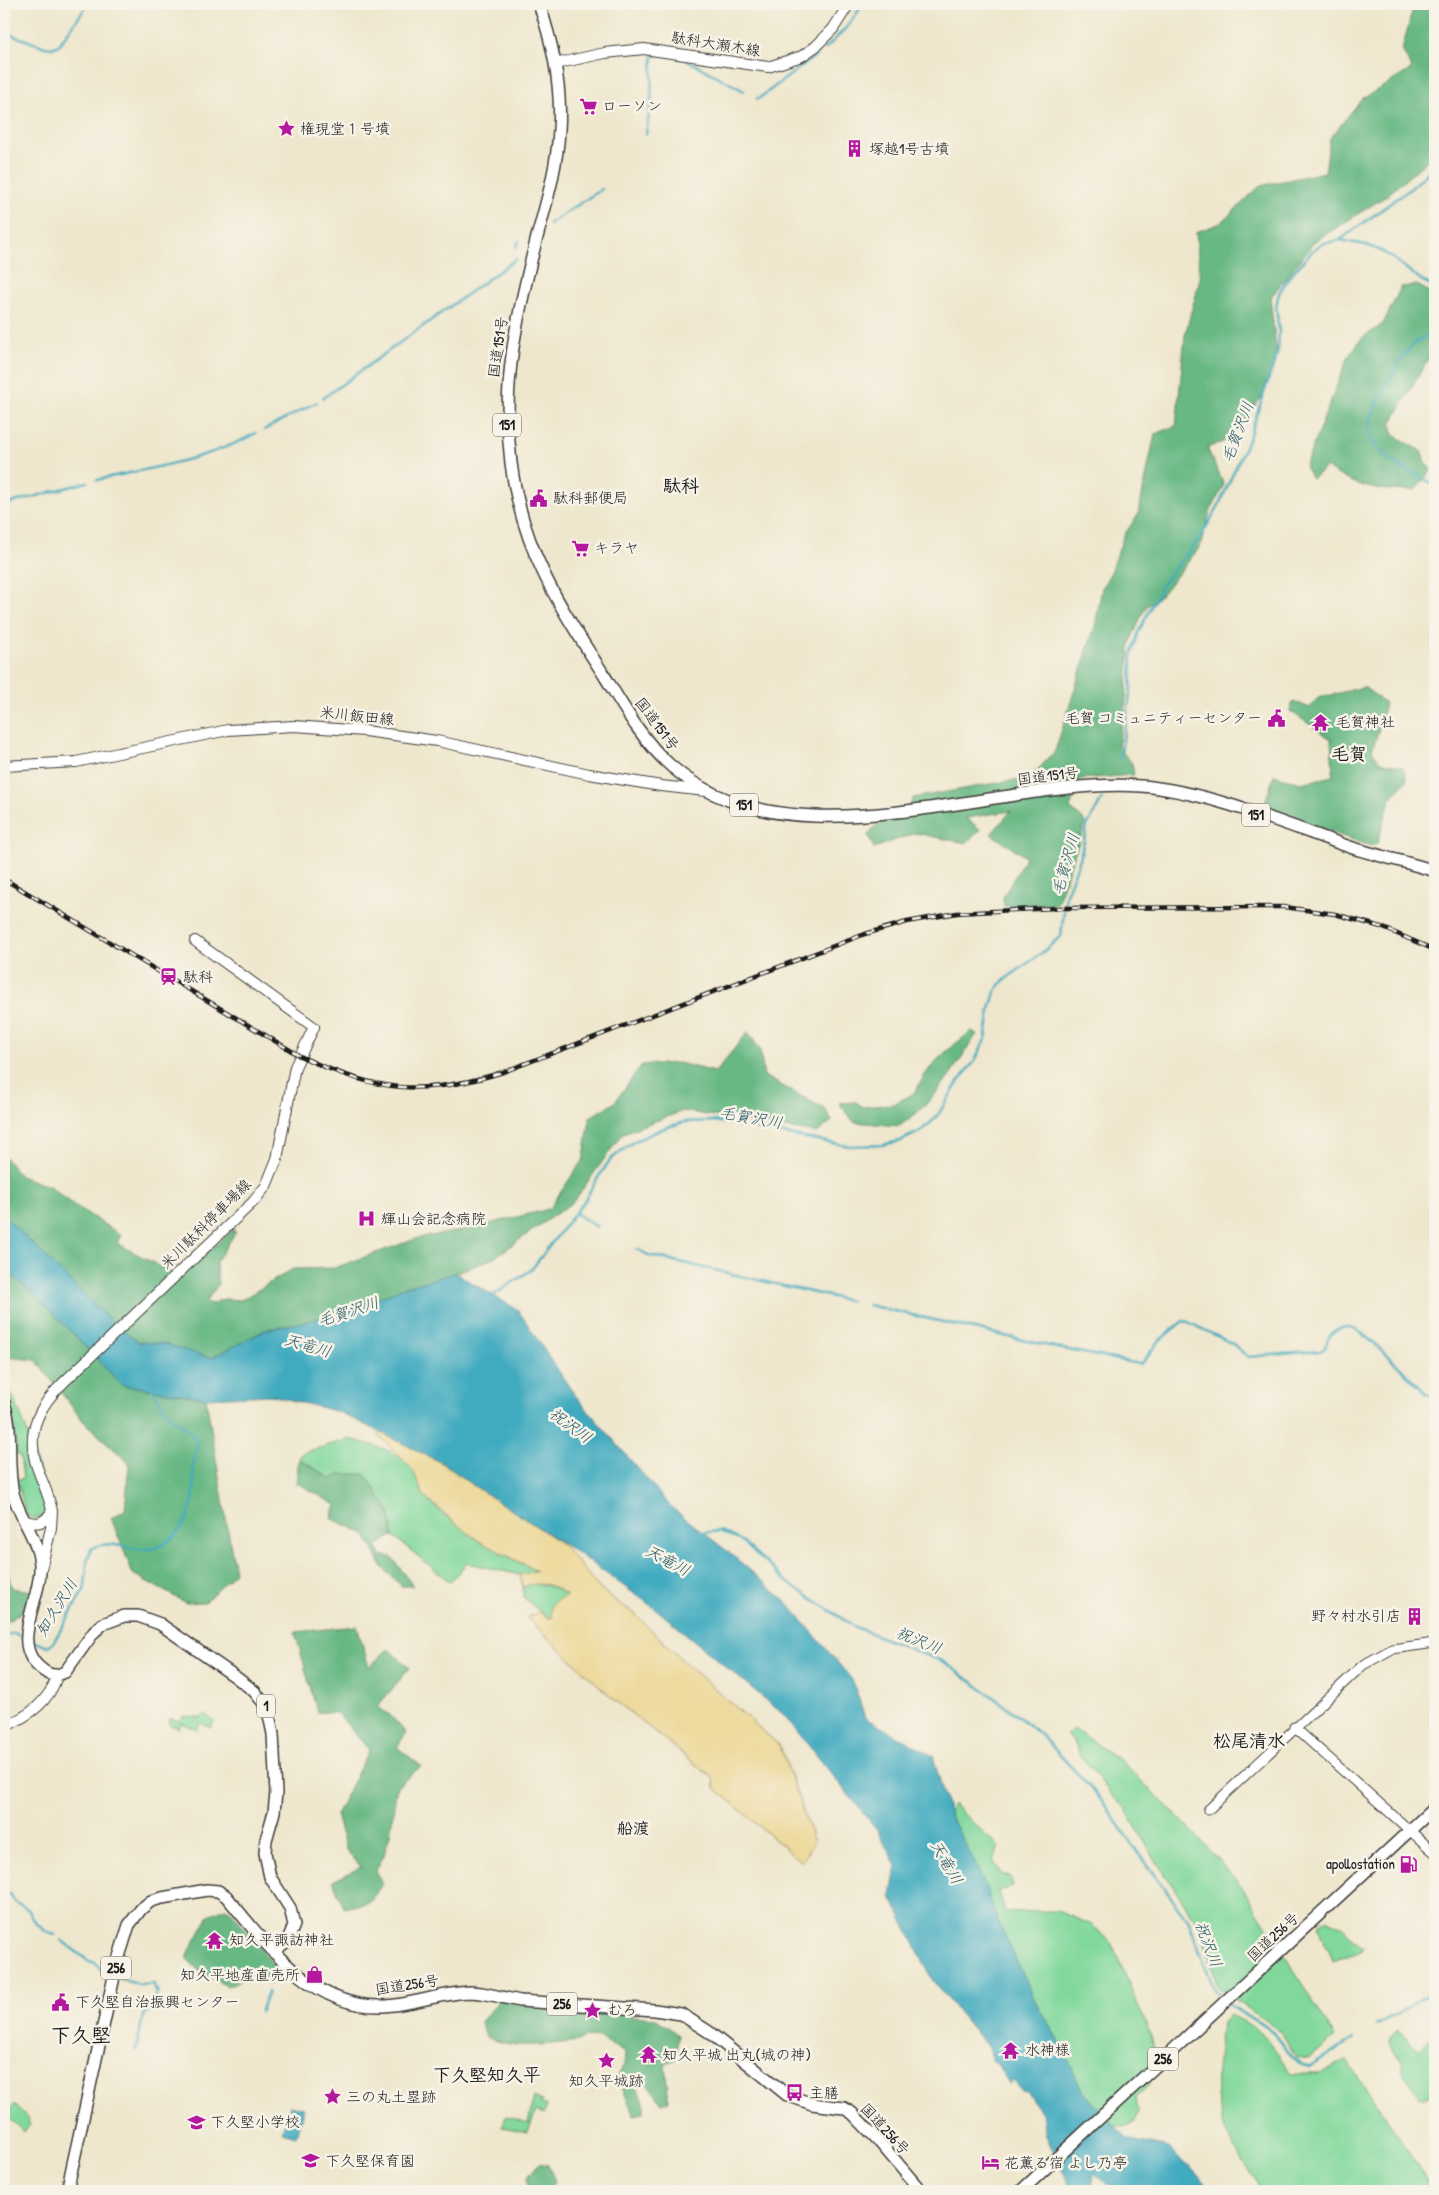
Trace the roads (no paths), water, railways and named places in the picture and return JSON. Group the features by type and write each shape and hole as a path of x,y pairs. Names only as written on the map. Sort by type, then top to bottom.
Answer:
{"main road":[{"name":"国道151号","path":"539,4 555,64 559,86 560,110 557,154 520,307 510,357 507,417 515,490 525,530 549,588 645,737 670,765 706,791 746,805 785,813 851,817 1072,788 1119,785 1155,787 1229,805 1370,854 1435,871"},
{"name":"駄科大瀬木線","path":"555,64 606,53 644,49 768,67 802,56 815,47 833,29 849,4"},
{"name":"米川飯田線","path":"4,766 76,762 228,730 303,727 365,731 437,740 589,774 661,786 706,791"},
{"name":"米川駄科停車場線","path":"40,1575 51,1528 52,1511 36,1463 32,1438 35,1420 51,1394 253,1202 266,1186 277,1159 295,1067 314,1027 195,941"},
{"path":"4,1402 11,1441 13,1490 17,1506 37,1552 40,1575 27,1638 29,1655 38,1667 46,1673 57,1676 53,1689 43,1702 27,1716 4,1727"},
{"path":"23,1520 40,1523 46,1520 52,1511"},
{"name":"1","path":"57,1676 64,1672 94,1632 103,1624 124,1616 138,1616 160,1624 233,1674 254,1691 263,1702 268,1710 273,1734 276,1792 274,1812 266,1840 265,1853 270,1877 294,1916 294,1925 288,1940 273,1952"},
{"name":"国道256号","path":"1023,2190 1435,1808"},
{"name":"国道256号","path":"66,2191 124,1938 140,1910 151,1901 199,1890 218,1891 226,1896 273,1952 289,1968 340,1999 368,2006 386,2006 470,1992 482,1992 520,2001 656,2010 682,2014 709,2032 788,2095 812,2104 844,2108 852,2113 921,2191"}],"street":[{"path":"1208,1810 1294,1727 1363,1665 1373,1658 1405,1646 1435,1643"},
{"path":"1294,1727 1435,1853"}],"water":[{"name":"天竜川","path":"4,1216 107,1317 138,1342 165,1344 211,1358 266,1330 348,1312 402,1288 455,1273 518,1310 574,1394 671,1507 731,1554 788,1603 853,1681 865,1718 933,1756 949,1813 981,1875 998,1921 1038,2007 1063,2048 1081,2089 1127,2139 1168,2148 1194,2171 1212,2191 1117,2191 1094,2174 1092,2188 1094,2191 1072,2191 1046,2136 1042,2113 1026,2091 1023,2092 1013,2081 1009,2084 997,2064 992,2060 990,2050 933,1981 891,1897 896,1866 878,1831 783,1714 657,1610 576,1552 465,1480 446,1465 339,1412 271,1395 206,1398 122,1385 53,1313 4,1267"},
{"path":"290,2105 304,2108 296,2136 282,2132"}],"waterway":[{"path":"4,32 52,48 59,45 88,4"},
{"path":"825,49 848,26 863,4"},
{"path":"646,134 651,101 653,55 657,56"},
{"path":"757,98 817,55"},
{"path":"685,59 744,91"},
{"name":"毛賀沢川","path":"1120,758 1131,689 1132,654 1139,631 1163,583 1201,536 1218,507 1249,438 1278,351 1279,333 1276,306 1279,293 1288,278 1312,251 1321,244 1340,240 1410,189 1435,166"},
{"path":"549,224 602,189"},
{"path":"1340,240 1381,251 1422,281 1435,288"},
{"path":"516,247 519,241"},
{"path":"323,398 516,259"},
{"path":"1435,336 1420,339 1407,352 1393,374 1373,413 1369,431 1377,448 1386,456 1406,470 1435,485"},
{"path":"264,430 317,402"},
{"path":"97,480 199,457 256,433"},
{"path":"4,505 87,482"},
{"name":"毛賀沢川","path":"491,1297 531,1270 585,1200 610,1160 633,1142 662,1129 684,1122 714,1121 848,1146 882,1145 900,1141 921,1131 936,1118 959,1081 975,1061 986,1038 990,1009 995,992 1003,981 1043,952 1061,936 1066,894 1080,859 1087,826 1102,799"},
{"path":"575,1213 597,1227"},
{"path":"637,1249 648,1255 850,1301"},
{"path":"868,1305 1058,1348 1139,1364 1142,1363 1160,1340 1183,1321 1233,1344 1248,1357 1320,1351 1325,1348 1328,1338 1334,1331 1347,1327 1359,1331 1368,1338 1426,1393 1435,1398"},
{"name":"知久沢川","path":"31,1640 48,1647 53,1643 85,1588 87,1561 91,1549 106,1545 139,1549 155,1548 171,1539 177,1533 191,1509 194,1491 193,1468 197,1446 196,1441 193,1435 169,1413 153,1388"},
{"name":"祝沢川","path":"701,1533 720,1531 743,1542 787,1582 855,1627 944,1662 1007,1707 1044,1738 1101,1799 1132,1845 1188,1920 1215,1991 1224,1999"},
{"name":"知久沢川","path":"4,1636 14,1633 23,1637"},
{"path":"4,1891 11,1895 15,1902 28,1909 35,1922 45,1931 55,1935"},
{"path":"61,1940 87,1960 95,1963 100,1969 105,1969 109,1972"},
{"path":"119,1978 139,1985 154,1984 155,1990 158,1990 148,2012 144,2012 136,2050"},
{"name":"祝沢川","path":"1377,2025 1435,1991"},
{"path":"260,2012 268,1992"},
{"name":"祝沢川","path":"1228,2003 1268,2028 1297,2061 1309,2068 1353,2039"}],"railway":[{"path":"4,879 300,1056 352,1077 400,1087 448,1085 503,1072 865,934 907,922 957,913 1056,908 1284,907 1335,914 1381,927 1435,950"}],"place":[{"name":"ローソン","path":"588,106"},
{"name":"権現堂１号墳","path":"286,129"},
{"name":"塚越1号古墳","path":"855,149"},
{"name":"駄科郵便局","path":"539,498"},
{"name":"キラヤ","path":"580,548"},
{"name":"毛賀 コミュニティーセンター","path":"1276,718"},
{"name":"毛賀神社","path":"1321,722"},
{"name":"駄科","path":"169,977"},
{"name":"輝山会記念病院","path":"367,1219"},
{"name":"野々村水引店","path":"1415,1616"},
{"name":"apollostation","path":"1409,1864"},
{"name":"知久平諏訪神社","path":"215,1940"},
{"name":"知久平地産直売所","path":"314,1975"},
{"name":"下久堅自治振興センター","path":"61,2002"},
{"name":"むろ","path":"593,2010"},
{"name":"水神様","path":"1011,2050"},
{"name":"知久平城 出丸(城の神)","path":"648,2055"},
{"name":"知久平城跡","path":"606,2060"},
{"name":"主膳","path":"795,2093"},
{"name":"三の丸土塁跡","path":"332,2097"},
{"name":"下久堅小学校","path":"196,2122"},
{"name":"下久堅保育園","path":"311,2161"},
{"name":"花薫る宿 よし乃亭","path":"990,2163"}],"district":[{"name":"駄科","path":"681,486"},
{"name":"毛賀","path":"1349,754"},
{"name":"松尾清水","path":"1249,1741"},
{"name":"船渡","path":"633,1828"},
{"name":"下久堅","path":"81,2035"},
{"name":"下久堅知久平","path":"487,2075"}]}
